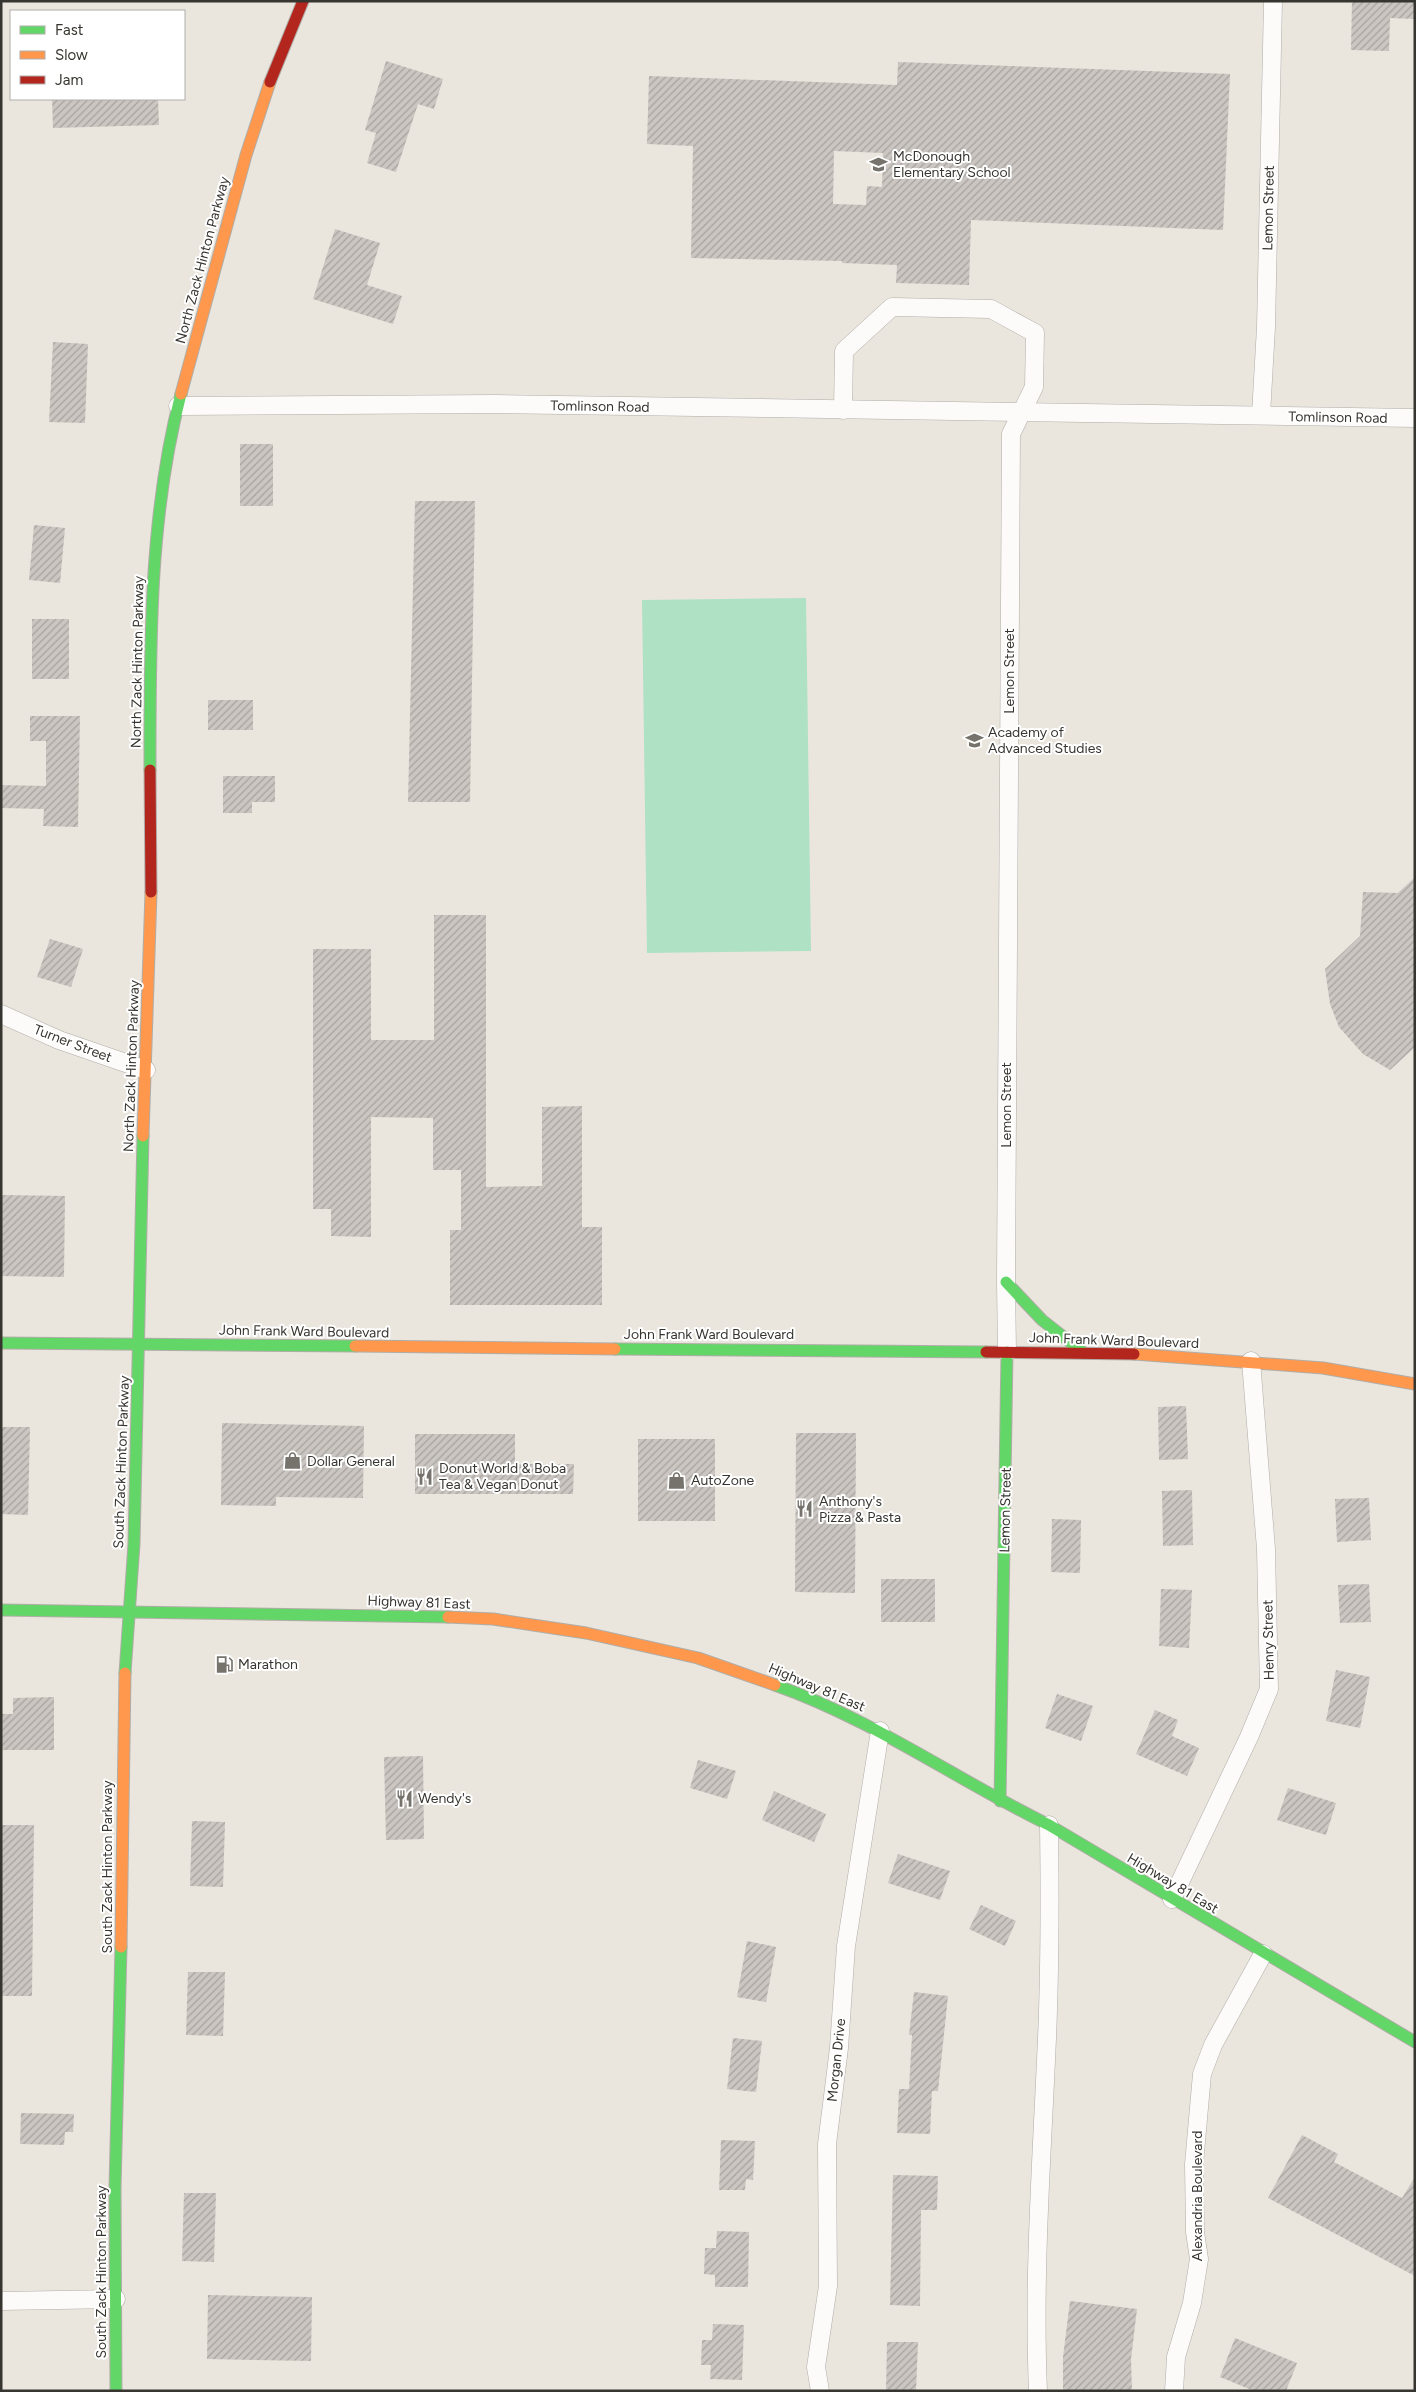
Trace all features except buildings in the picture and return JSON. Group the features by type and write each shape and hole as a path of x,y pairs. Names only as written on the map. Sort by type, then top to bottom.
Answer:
{"main road":[{"name":"North Zack Hinton Parkway","path":"140,1344 141,1216 151,877 150,710 153,582 157,516 166,460 178,406 256,122 303,1"},
{"path":"1006,1282 1025,1306 1042,1322 1084,1353"},
{"name":"John Frank Ward Boulevard","path":"1,1343 1156,1354 1251,1360 1323,1368 1415,1384"},
{"name":"South Zack Hinton Parkway","path":"116,2391 122,1780 140,1344"},
{"name":"Lemon Street","path":"1000,1801 1007,1352"},
{"name":"Highway 81 East","path":"1,1610 397,1615 493,1619 539,1625 642,1644 707,1661 803,1695 880,1731 1000,1801 1049,1825 1263,1954 1415,2042"}],"street":[{"name":"Lemon Street","path":"1261,415 1266,327 1273,1"},
{"name":"Lemon Street","path":"843,410 844,351 892,306 991,309 1035,333 1034,387 1011,434 1007,1352"},
{"name":"Tomlinson Road","path":"178,406 496,404 1415,418"},
{"name":"Turner Street","path":"1,1014 59,1040 146,1070"},
{"name":"Henry Street","path":"1172,1899 1249,1738 1269,1689 1266,1549 1251,1360"},
{"name":"Morgan Drive","path":"820,2391 816,2367 828,2286 827,2144 839,2048 846,1946 880,1731"},
{"path":"1038,2391 1035,2321 1050,1945 1049,1825"},
{"name":"Alexandria Boulevard","path":"1174,2391 1176,2357 1192,2303 1198,2259 1194,2164 1202,2074 1213,2045 1263,1954"},
{"path":"1,2300 116,2299"}],"green space":[{"path":"806,598 811,951 647,953 642,600"}],"traffic: fast":[{"path":"150,770 151,629 157,533 170,440 181,394"},
{"path":"125,1673 134,1544 143,1136"},
{"path":"1006,1282 1042,1320 1084,1353"},
{"path":"1,1343 355,1346"},
{"path":"615,1349 986,1352"},
{"path":"1000,1801 1007,1352"},
{"path":"1,1610 448,1617"},
{"path":"775,1685 811,1699 880,1732 1049,1825 1415,2042"},
{"path":"116,2391 115,2188 121,1947"}],"traffic: slow":[{"path":"181,394 246,155 270,82"},
{"path":"143,1136 151,892"},
{"path":"355,1346 615,1349"},
{"path":"1134,1354 1323,1368 1415,1384"},
{"path":"448,1617 493,1619 586,1633 698,1658 775,1685"},
{"path":"121,1947 125,1673"}],"traffic: jam":[{"path":"270,82 303,1"},
{"path":"150,770 151,892"},
{"path":"986,1352 1134,1354"}],"place":[{"name":"McDonough Elementary School","path":"879,164"},
{"name":"Academy of Advanced Studies","path":"974,740"},
{"name":"Dollar General","path":"293,1461"},
{"name":"Donut World & Boba Tea & Vegan Donut","path":"425,1476"},
{"name":"AutoZone","path":"677,1480"},
{"name":"Anthony's Pizza & Pasta","path":"805,1509"},
{"name":"Marathon","path":"224,1664"},
{"name":"Wendy's","path":"404,1798"}]}
